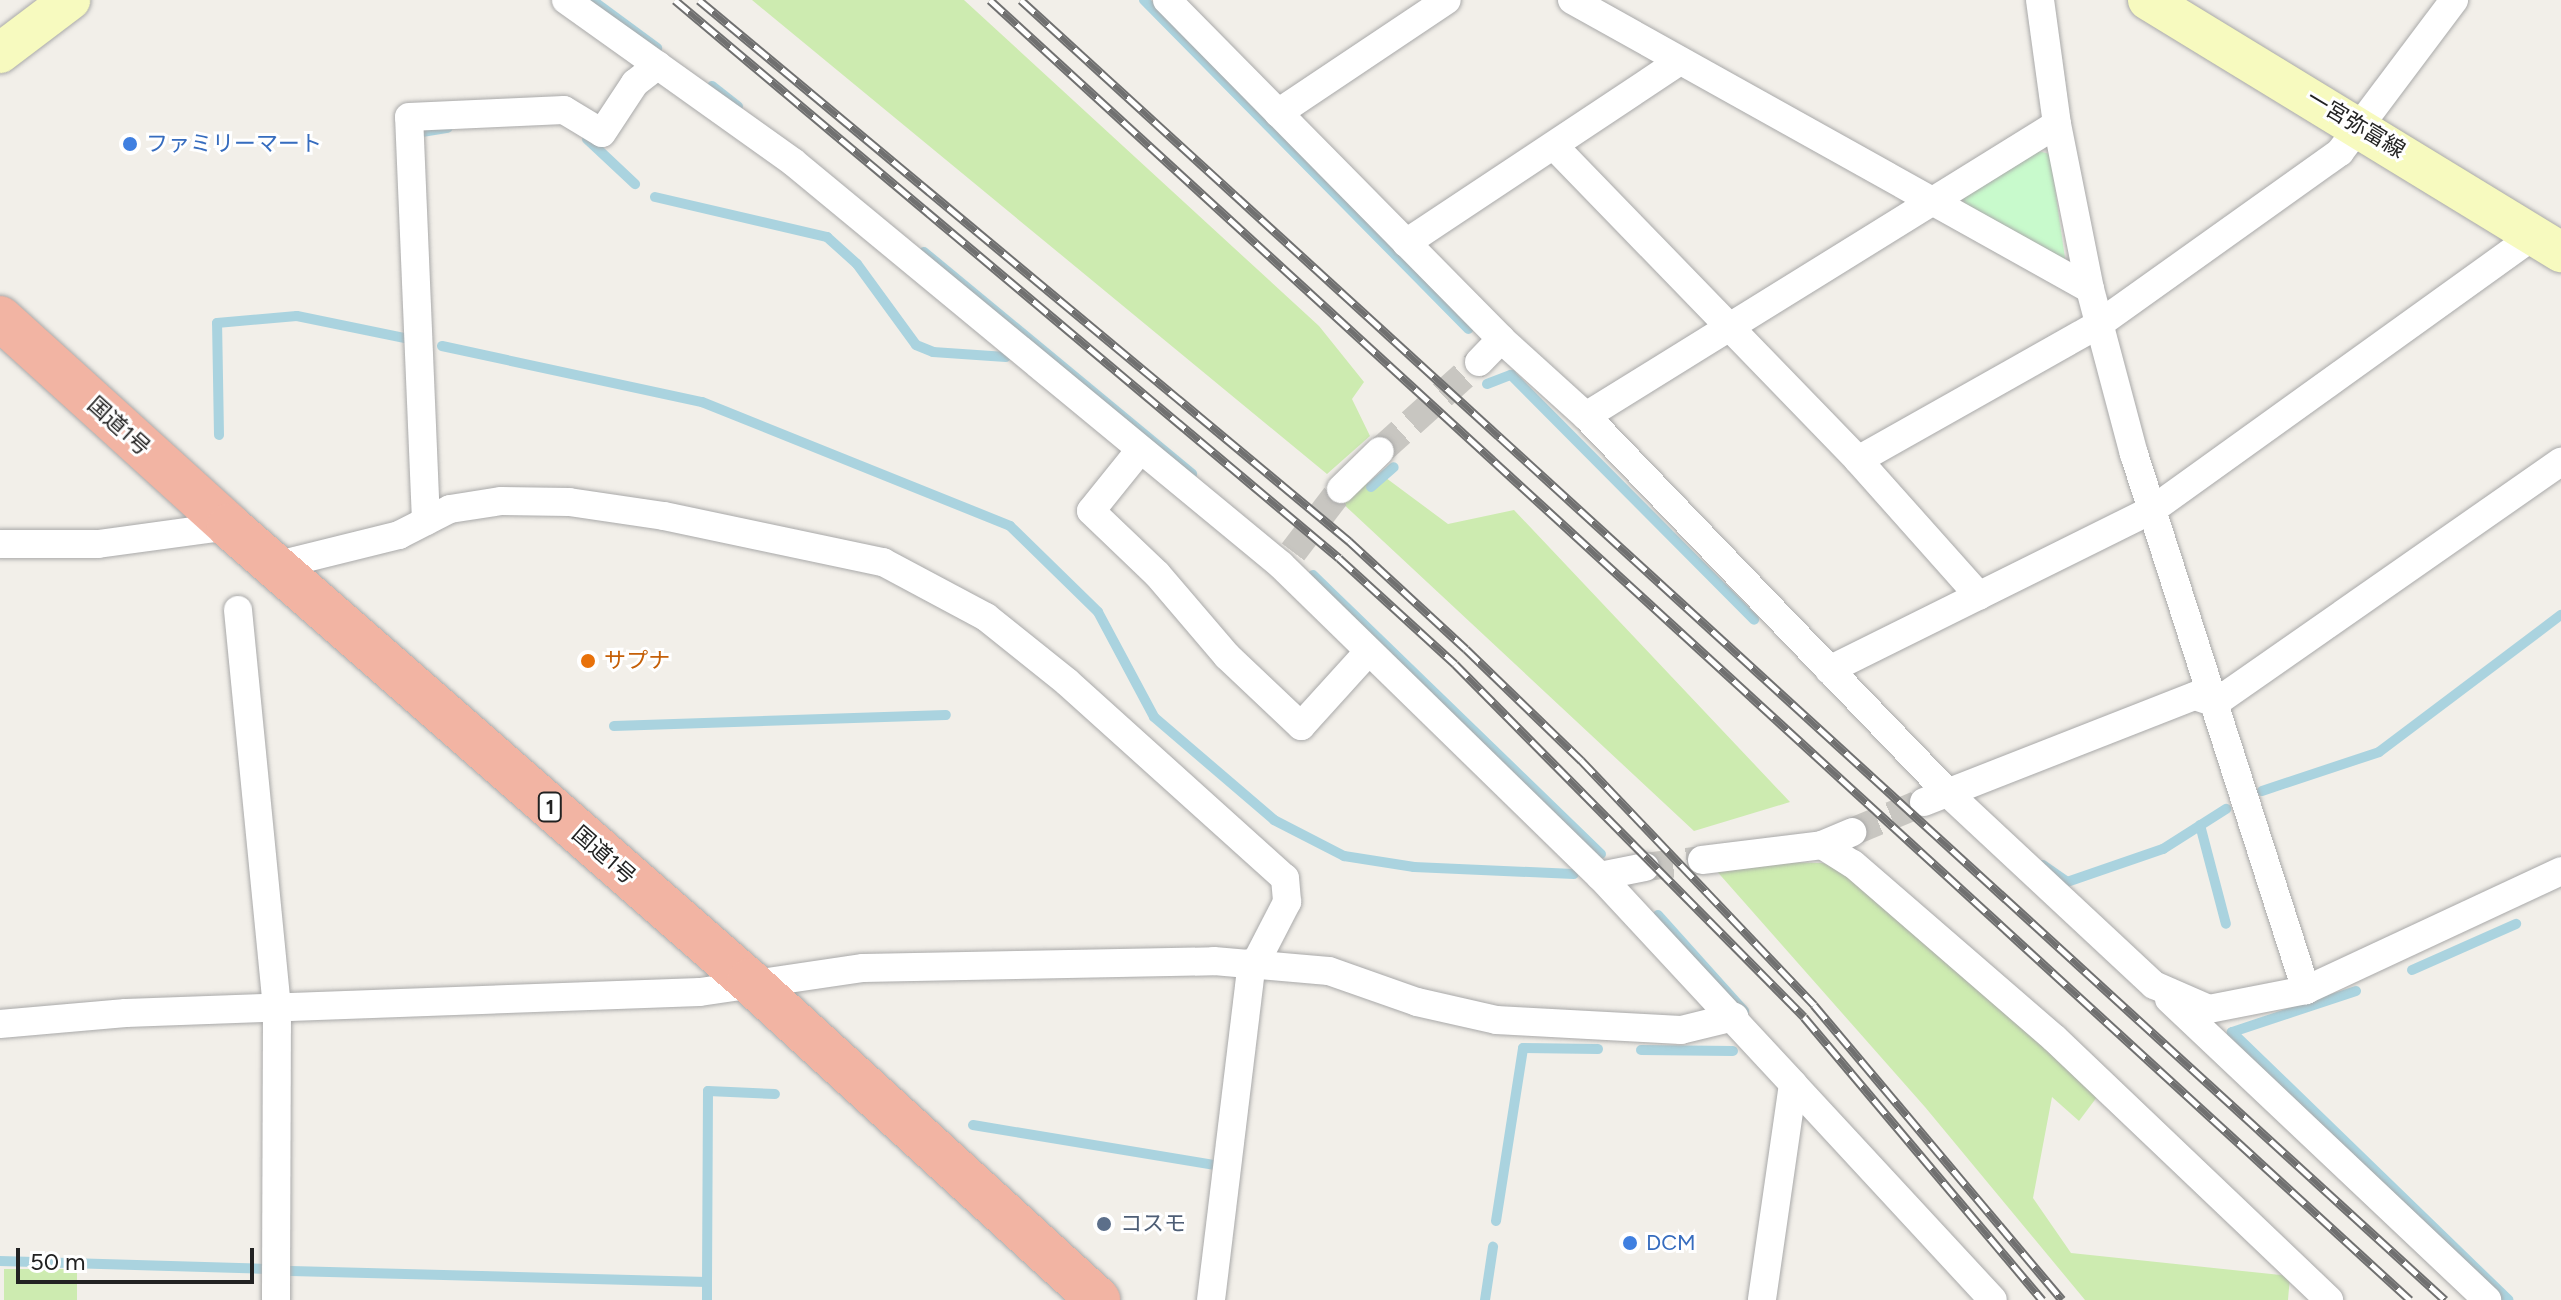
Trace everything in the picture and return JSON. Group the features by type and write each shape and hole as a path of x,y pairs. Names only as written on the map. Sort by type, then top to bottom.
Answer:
{"highway":[{"name":"国道1号","path":"0,318 274,566 749,981 1098,1300"}],"main road":[{"path":"0,53 70,0"},
{"name":"一宮弥富線","path":"2148,0 2357,124 2547,244"}],"street":[{"path":"566,0 793,162 1022,346 1140,450 1287,559 1368,652 1600,876 1734,1017 1993,1300"},
{"path":"1167,0 1501,339 1586,416 1829,670 1937,798 2154,985 2487,1300"},
{"path":"1278,113 1447,0"},
{"path":"1572,0 1930,203 2090,289"},
{"path":"2040,0 2057,124 2099,324 2152,510 2306,990"},
{"path":"1858,460 2099,324 2340,152 2357,124 2454,0"},
{"path":"1406,243 1680,61"},
{"path":"426,521 409,117 564,110 602,133 635,83 658,65"},
{"path":"1586,416 2057,124"},
{"path":"1554,146 1858,460 1979,596"},
{"path":"1829,670 2152,510 2547,244"},
{"path":"1479,362 1501,339"},
{"path":"1140,450 1091,511 1157,574 1227,656 1301,726 1368,652"},
{"path":"1341,489 1380,451"},
{"path":"2215,703 2561,462"},
{"path":"274,566 399,535 450,509 501,501 569,502 664,516 883,562 974,608 1067,682 1285,878 1287,902 1254,962 1211,1300"},
{"path":"4,551 98,544 229,526"},
{"path":"238,610 277,1007 276,1300"},
{"path":"1937,798 2195,696 2215,703"},
{"path":"1702,860 1822,845 1852,832"},
{"path":"1822,845 1853,864 2054,1038 2329,1300"},
{"path":"1600,876 1645,867"},
{"path":"2154,985 2209,1009 2306,990 2561,871"},
{"path":"0,1024 277,1007 700,992 749,981 878,968 1254,962 1329,971 1417,1002 1496,1020 1681,1030 1734,1017"},
{"path":"1762,1300 1793,1084"}],"green space":[{"path":"752,0 964,0 1319,326 1364,382 1352,399 1370,436 1327,474"},
{"path":"2034,150 2050,154 2066,265 1967,213 1962,196"},
{"path":"1382,475 1448,524 1514,510 1790,802 1694,831 1339,500"},
{"path":"1780,862 1823,863 1861,879 2097,1097 2079,1121 2052,1097 2033,1198 2071,1253 2290,1276 2288,1300 2085,1300 1925,1107 1714,868"},
{"path":"4,1269 77,1269 77,1300 4,1300"}],"waterway":[{"path":"592,0 657,48"},
{"path":"1144,0 1468,329"},
{"path":"712,86 738,106"},
{"path":"422,132 448,128"},
{"path":"587,139 635,184"},
{"path":"655,197 827,237 857,264 916,345 933,352 1006,357"},
{"path":"924,252 1192,474"},
{"path":"219,435 217,323 297,316 414,340"},
{"path":"442,346 702,402 1010,526 1098,612 1154,717 1274,820 1344,856 1414,867 1574,874"},
{"path":"1487,384 1511,375 1754,620"},
{"path":"1371,487 1394,467"},
{"path":"1313,575 1601,854"},
{"path":"2262,791 2379,752 2561,615"},
{"path":"614,726 946,715"},
{"path":"2043,865 2067,882 2163,849 2226,809"},
{"path":"2200,825 2226,924"},
{"path":"1658,915 1744,1011"},
{"path":"2412,970 2516,924"},
{"path":"2356,991 2232,1032 2509,1300"},
{"path":"1496,1221 1523,1048 1598,1049"},
{"path":"1641,1050 1733,1051"},
{"path":"707,1282 708,1091 775,1094"},
{"path":"973,1125 1214,1165"},
{"path":"1485,1300 1493,1247"},
{"path":"0,1261 267,1269 267,1262"},
{"path":"291,1271 707,1282 707,1300"}],"tunnel":[{"path":"1380,451 1479,362"},
{"path":"1293,552 1341,489"},
{"path":"1852,832 1924,802"},
{"path":"1645,867 1702,860"}],"railway":[{"path":"675,0 1339,558 1455,664 1804,1017 2042,1300"},
{"path":"699,0 1349,541 1466,649 1581,760 1814,1005 2062,1300"},
{"path":"990,0 2410,1300"},
{"path":"1021,0 2445,1300"}],"place":[{"name":"ファミリーマート","path":"130,144"},
{"name":"サプナ","path":"588,661"},
{"name":"コスモ","path":"1104,1224"},
{"name":"DCM","path":"1630,1243"}]}
